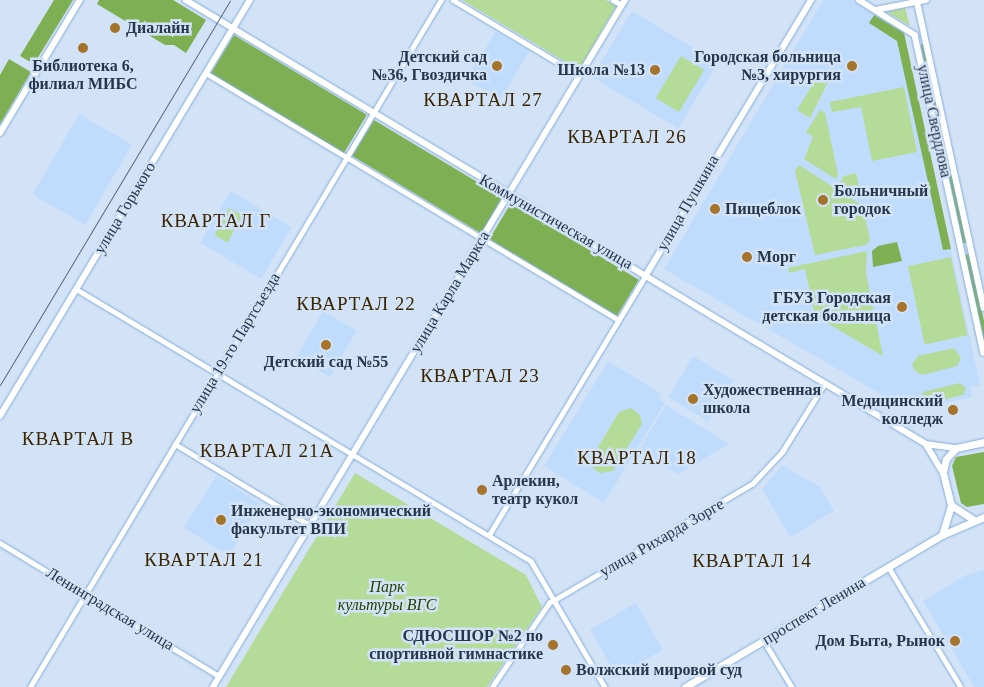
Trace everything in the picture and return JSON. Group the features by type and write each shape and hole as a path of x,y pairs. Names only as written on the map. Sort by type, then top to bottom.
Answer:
{"main road":[{"path":"942,535 951,505 943,472 946,459 956,448 983,441"},
{"path":"951,505 974,520"},
{"name":"проспект Ленина","path":"685,687 942,535 984,517"}],"street":[{"path":"0,133 80,0"},
{"name":"Коммунистическая улица","path":"186,0 926,444 956,448"},
{"name":"улица Горького","path":"0,416 250,0"},
{"name":"улица 19-го Партсъезда","path":"30,687 441,0"},
{"path":"453,0 579,75"},
{"path":"613,0 623,2"},
{"name":"улица Пушкина","path":"490,535 811,0"},
{"name":"улица Свердлова","path":"859,0 915,35 984,353"},
{"path":"876,10 926,0"},
{"name":"улица Свердлова","path":"917,1 984,308"},
{"name":"улица Карла Маркса","path":"213,687 623,2"},
{"path":"206,73 619,320"},
{"path":"962,252 972,250"},
{"path":"76,289 531,560 605,687"},
{"name":"улица Рихарда Зорге","path":"492,687 554,600 650,547 752,484 782,452 825,383"},
{"path":"175,444 310,525"},
{"name":"Коммунистическая улица","path":"926,444 943,472"},
{"name":"Ленинградская улица","path":"0,543 219,676"},
{"path":"888,566 961,687"},
{"path":"764,641 792,687"}],"shaded area":[{"name":"Больничный городок","path":"823,0 851,0 904,32 980,385 970,387 972,397 925,407 909,398 903,407 664,269"},
{"name":"Школа №13","path":"632,11 718,63 678,129 592,77"},
{"name":"Детский сад №36, Гвоздичка","path":"496,31 529,51 500,100 467,80"},
{"path":"79,114 132,144 85,225 33,195"},
{"path":"231,191 292,228 261,279 200,242"},
{"name":"Детский сад №55","path":"323,311 357,330 330,377 296,358"},
{"path":"693,356 733,380 709,421 668,397"},
{"path":"608,361 662,394 659,399 665,403 604,503 544,466"},
{"path":"666,405 729,444 678,474 638,451"},
{"path":"782,465 820,487 834,511 790,537 762,489"},
{"name":"Инженерно-экономический факультет ВПИ","path":"216,476 261,504 229,556 184,528"},
{"path":"984,570 984,687 974,687 923,601 966,575"},
{"path":"636,603 663,650 617,676 590,630"}],"green space":[{"path":"54,0 73,0 34,64 20,56"},
{"path":"99,0 173,0 206,20 186,53 174,45 165,45 97,4"},
{"path":"462,0 606,0 616,6 579,70"},
{"path":"905,8 910,26 887,12"},
{"path":"874,15 904,33 951,249 943,250 897,41 869,23"},
{"path":"234,35 367,115 344,153 211,74"},
{"path":"924,43 967,243 963,243 921,45"},
{"path":"681,56 704,70 679,112 656,98"},
{"path":"9,59 31,72 0,124 0,75"},
{"path":"822,69 828,82 810,118 797,110"},
{"path":"904,87 917,152 872,161 861,107 832,112 830,102"},
{"path":"820,110 825,113 838,174 836,179 804,159 813,137 806,132"},
{"path":"374,120 503,197 481,233 352,156"},
{"path":"799,165 863,206 870,241 865,245 815,255 795,171"},
{"path":"856,173 861,195 840,182 844,176"},
{"path":"511,203 639,280 617,316 489,239"},
{"path":"229,208 242,215 228,242 214,235"},
{"path":"897,242 902,261 873,267 872,251 878,246"},
{"path":"867,251 866,273 883,356 815,316 805,269 789,273 788,268"},
{"path":"969,254 984,321 984,340 965,255"},
{"path":"951,257 968,335 925,344 908,266"},
{"path":"954,348 961,358 957,366 922,375 914,370 912,364 918,356"},
{"path":"960,383 966,388 963,395 926,404 920,399 923,392"},
{"path":"631,408 640,415 642,424 613,471 600,473 593,468 591,459 619,412"},
{"path":"984,452 984,504 967,507 961,503 952,466 956,457"},
{"name":"Парк культуры ВГС","path":"355,473 526,575 542,607 487,687 226,687"}],"tram line":[{"path":"0,385 230,0"}],"place":[{"name":"Диалайн","path":"115,28"},
{"name":"Библиотека 6, филиал МИБС","path":"83,48"},
{"name":"Детский сад №36, Гвоздичка","path":"497,66"},
{"name":"Городская больница №3, хирургия","path":"852,66"},
{"name":"Школа №13","path":"655,70"},
{"name":"Больничный городок","path":"823,200"},
{"name":"Пищеблок","path":"715,209"},
{"name":"Морг","path":"747,257"},
{"name":"ГБУЗ Городская детская больница","path":"902,307"},
{"name":"Детский сад №55","path":"326,345"},
{"name":"Художественная школа","path":"693,399"},
{"name":"Медицинский колледж","path":"953,410"},
{"name":"Арлекин, театр кукол","path":"482,490"},
{"name":"Инженерно-экономический факультет ВПИ","path":"221,520"},
{"name":"Дом Быта, Рынок","path":"955,641"},
{"name":"СДЮСШОР №2 по спортивной гимнастике","path":"553,645"},
{"name":"Волжский мировой суд","path":"566,670"}],"district":[{"name":"КВАРТАЛ 27","path":"483,100"},
{"name":"КВАРТАЛ 26","path":"627,137"},
{"name":"КВАРТАЛ Г","path":"216,221"},
{"name":"КВАРТАЛ 22","path":"356,304"},
{"name":"КВАРТАЛ 23","path":"480,376"},
{"name":"КВАРТАЛ В","path":"78,439"},
{"name":"КВАРТАЛ 21А","path":"267,451"},
{"name":"КВАРТАЛ 18","path":"637,458"},
{"name":"КВАРТАЛ 21","path":"204,560"},
{"name":"КВАРТАЛ 14","path":"752,561"}]}
